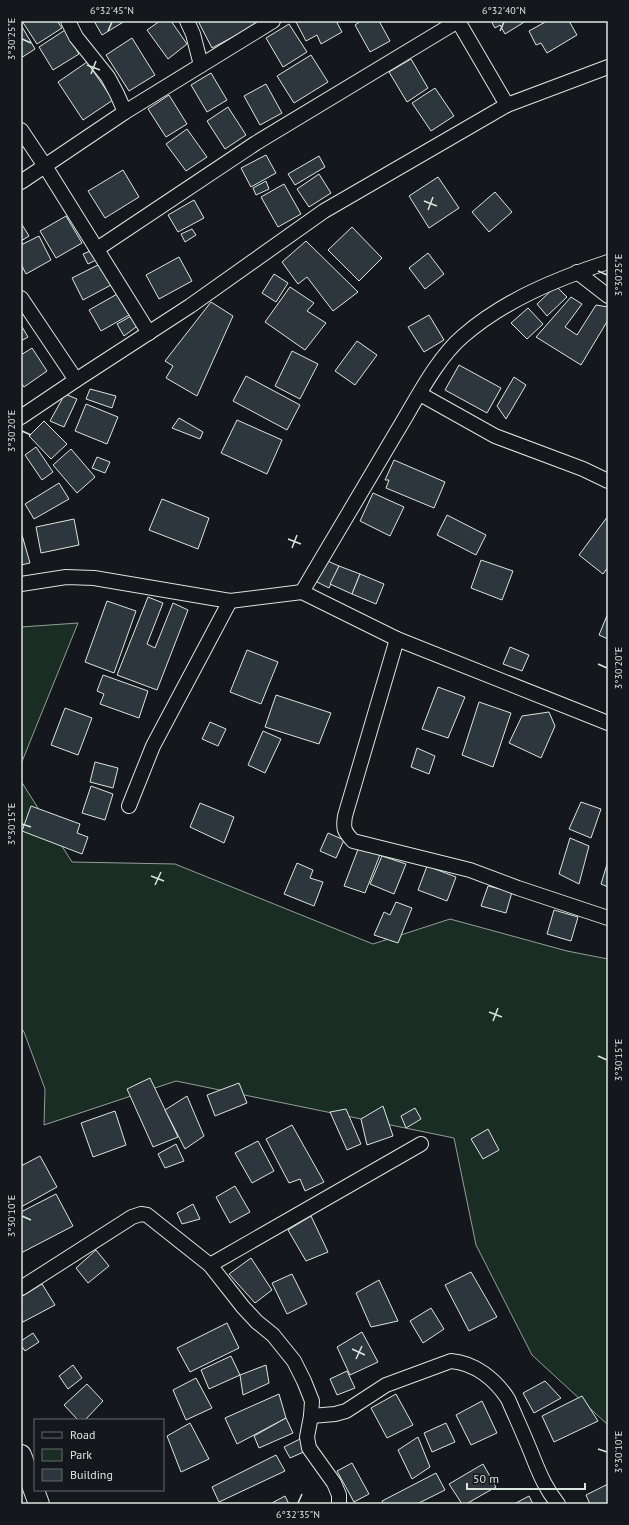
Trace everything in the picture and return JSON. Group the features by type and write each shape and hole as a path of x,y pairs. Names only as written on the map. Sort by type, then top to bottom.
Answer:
{"street":[{"path":"68,21 76,37 108,77 125,112"},
{"path":"186,21 193,34 201,65"},
{"path":"21,182 125,112 273,21"},
{"path":"97,249 256,142 458,21 507,106"},
{"path":"21,417 149,333 324,211 507,106 608,67"},
{"path":"21,130 149,333"},
{"path":"302,592 420,394 443,358 462,337 489,316 520,297 577,272 608,262"},
{"path":"577,272 608,296"},
{"path":"21,298 76,380"},
{"path":"420,394 495,436 583,469 608,481"},
{"path":"21,584 66,577 94,578 230,601 302,592 397,639 608,723"},
{"path":"129,806 153,746 230,601"},
{"path":"397,639 345,816 343,827 346,834 353,841 470,870 518,888 608,918"},
{"path":"210,1265 421,1144"},
{"path":"21,1288 132,1217 141,1214 147,1215 210,1265 243,1307 257,1322 273,1335 294,1361 312,1401 307,1437 309,1448 334,1482 339,1495 339,1504"},
{"path":"311,1416 335,1414 346,1411 386,1385 451,1360 462,1362 484,1373 502,1390 511,1406 542,1481 548,1492 558,1504"},
{"path":"21,1455 34,1490"},
{"path":"34,1491 39,1504"}],"green space":[{"path":"78,623 21,764 21,627"},
{"path":"21,781 72,862 175,864 373,944 450,919 567,951 608,959 608,1425 532,1355 476,1245 454,1138 176,1081 44,1125 45,1089 24,1032 21,1028"}],"building":[{"path":"22,21 57,21 62,28 37,44"},
{"path":"94,21 125,21 102,35"},
{"path":"160,21 171,21 187,44 168,59 147,30"},
{"path":"198,21 261,21 261,22 212,48"},
{"path":"336,21 342,32 321,44 317,35 306,41 296,22"},
{"path":"361,21 379,21 390,41 370,52 355,25"},
{"path":"491,21 526,21 505,34 500,25 495,28"},
{"path":"547,21 569,21 577,35 547,53 541,43 536,45 529,31"},
{"path":"289,24 307,52 283,67 266,38"},
{"path":"21,25 35,49 21,58"},
{"path":"65,30 79,54 53,70 39,47"},
{"path":"132,38 155,75 129,91 106,55"},
{"path":"311,55 328,82 294,103 277,76"},
{"path":"411,59 428,88 407,102 389,72"},
{"path":"87,62 113,100 83,120 58,82"},
{"path":"211,73 227,100 207,112 191,85"},
{"path":"266,84 282,113 260,125 244,96"},
{"path":"435,88 454,116 431,131 412,103"},
{"path":"169,95 187,124 166,137 148,109"},
{"path":"228,107 246,135 225,149 207,121"},
{"path":"187,129 207,157 186,171 166,144"},
{"path":"266,155 276,173 251,187 241,168"},
{"path":"319,156 325,167 295,185 288,174"},
{"path":"123,170 139,197 105,218 88,191"},
{"path":"319,174 331,193 309,207 297,189"},
{"path":"438,177 459,208 429,228 409,196"},
{"path":"266,181 269,189 256,195 253,188"},
{"path":"284,184 301,214 278,227 261,197"},
{"path":"495,192 512,212 489,232 472,212"},
{"path":"194,200 204,218 178,232 168,215"},
{"path":"66,216 82,243 56,258 40,231"},
{"path":"21,223 29,236 21,241"},
{"path":"352,227 382,258 359,281 328,250"},
{"path":"192,229 196,235 185,242 181,234"},
{"path":"39,236 51,260 26,274 21,264 21,245"},
{"path":"306,241 358,292 333,311 307,277 298,284 282,262"},
{"path":"95,249 100,258 88,264 83,254"},
{"path":"428,253 444,274 425,289 409,268"},
{"path":"179,257 192,281 159,299 146,275"},
{"path":"100,264 111,285 83,300 72,278"},
{"path":"274,274 288,283 276,302 262,293"},
{"path":"556,286 567,297 547,316 537,304"},
{"path":"290,287 314,303 307,311 326,323 305,350 265,322"},
{"path":"119,293 131,314 101,331 89,310"},
{"path":"571,297 582,304 565,327 577,335 596,305 608,307 608,320 581,365 536,337"},
{"path":"211,302 233,316 197,396 166,378 173,366 165,361"},
{"path":"528,308 543,324 527,339 511,323"},
{"path":"133,315 140,324 124,336 117,324"},
{"path":"429,315 444,340 424,352 408,327"},
{"path":"21,325 28,337 21,341"},
{"path":"357,341 377,355 355,385 335,371"},
{"path":"32,348 47,371 24,387 21,383 21,355"},
{"path":"292,351 318,364 300,399 275,386"},
{"path":"459,365 501,388 487,413 445,390"},
{"path":"246,376 300,405 287,430 233,401"},
{"path":"514,377 526,385 506,419 497,406"},
{"path":"90,389 116,396 112,408 86,399"},
{"path":"65,394 77,399 64,427 50,421"},
{"path":"86,404 118,417 107,444 75,431"},
{"path":"179,418 203,432 200,439 172,428"},
{"path":"237,420 282,440 267,474 221,453"},
{"path":"44,421 67,444 51,459 29,436"},
{"path":"36,447 53,472 42,480 25,455"},
{"path":"71,449 95,477 77,493 53,465"},
{"path":"97,457 110,462 105,473 92,468"},
{"path":"394,460 445,482 434,508 386,488 389,480 385,480"},
{"path":"59,483 69,499 34,519 25,504"},
{"path":"373,493 404,507 390,536 360,521"},
{"path":"162,499 209,518 198,549 149,530"},
{"path":"447,515 486,535 476,555 437,535"},
{"path":"608,516 608,567 603,574 579,555"},
{"path":"74,519 79,545 41,553 36,527"},
{"path":"21,535 30,563 21,565"},
{"path":"323,559 339,566 329,588 313,580"},
{"path":"481,560 513,571 502,600 471,588"},
{"path":"339,566 360,574 352,594 330,584"},
{"path":"360,574 384,584 376,604 352,594"},
{"path":"148,597 163,603 147,644 155,648 173,603 188,610 157,690 117,675"},
{"path":"107,601 136,611 114,673 85,662"},
{"path":"608,613 608,639 599,635"},
{"path":"510,647 529,655 522,671 503,664"},
{"path":"247,650 278,662 261,704 230,692"},
{"path":"103,675 148,691 139,718 100,704 104,694 97,691"},
{"path":"438,687 465,697 448,738 422,729"},
{"path":"276,695 331,713 319,744 265,727"},
{"path":"479,702 511,713 493,767 462,755"},
{"path":"65,708 92,718 78,755 51,745"},
{"path":"549,712 555,726 541,758 509,743 522,716"},
{"path":"210,722 226,729 218,746 202,739"},
{"path":"263,731 281,739 265,773 248,765"},
{"path":"417,748 435,756 429,774 411,767"},
{"path":"95,762 118,768 113,788 90,782"},
{"path":"91,786 113,794 105,820 82,813"},
{"path":"581,802 601,809 591,838 569,829"},
{"path":"200,803 234,817 224,843 190,827"},
{"path":"31,806 80,824 77,833 88,837 82,854 22,831"},
{"path":"328,833 344,840 336,858 320,851"},
{"path":"570,838 589,846 579,884 559,874"},
{"path":"360,844 381,852 365,893 344,886"},
{"path":"382,856 406,864 394,894 370,884"},
{"path":"608,861 608,887 601,884"},
{"path":"297,863 313,870 310,878 323,882 314,906 284,894"},
{"path":"427,866 456,877 447,901 418,890"},
{"path":"488,886 512,892 506,913 481,906"},
{"path":"396,902 412,908 398,943 374,935 384,912 390,915"},
{"path":"554,910 578,917 571,941 547,934"},
{"path":"150,1078 178,1137 153,1147 127,1089"},
{"path":"239,1083 247,1103 215,1116 207,1095"},
{"path":"187,1096 204,1136 185,1149 165,1110"},
{"path":"383,1106 393,1136 367,1145 361,1119"},
{"path":"415,1108 421,1119 406,1128 401,1116"},
{"path":"346,1109 361,1144 347,1150 330,1112"},
{"path":"115,1111 126,1145 93,1157 81,1123"},
{"path":"292,1125 324,1182 305,1191 300,1179 289,1183 266,1139"},
{"path":"488,1129 499,1150 483,1159 471,1139"},
{"path":"258,1141 274,1171 252,1183 235,1153"},
{"path":"176,1144 184,1161 165,1168 158,1154"},
{"path":"40,1156 57,1187 21,1207 21,1166"},
{"path":"235,1186 250,1212 230,1223 216,1197"},
{"path":"56,1194 73,1226 21,1253 21,1212"},
{"path":"193,1204 200,1219 182,1224 177,1213"},
{"path":"311,1216 328,1252 306,1261 288,1230"},
{"path":"96,1250 109,1266 88,1283 76,1268"},
{"path":"251,1258 272,1290 255,1303 229,1274"},
{"path":"471,1272 497,1317 469,1331 445,1285"},
{"path":"292,1274 307,1304 287,1314 272,1283"},
{"path":"379,1280 398,1321 371,1327 356,1293"},
{"path":"42,1284 55,1305 23,1322 21,1318 21,1297"},
{"path":"431,1308 444,1329 423,1343 410,1321"},
{"path":"227,1323 239,1348 190,1372 177,1348"},
{"path":"362,1332 378,1362 350,1375 337,1347"},
{"path":"33,1333 39,1342 25,1351 21,1345 21,1341"},
{"path":"231,1356 240,1375 209,1389 201,1370"},
{"path":"73,1365 82,1378 68,1389 59,1376"},
{"path":"266,1365 269,1383 243,1395 240,1375"},
{"path":"347,1371 355,1388 337,1395 330,1379"},
{"path":"196,1378 212,1408 186,1420 173,1390"},
{"path":"545,1381 561,1398 534,1413 523,1393"},
{"path":"87,1384 103,1401 86,1419 77,1419 64,1405"},
{"path":"279,1394 286,1418 237,1444 225,1418"},
{"path":"396,1394 413,1425 387,1438 371,1408"},
{"path":"582,1396 598,1421 554,1442 542,1416"},
{"path":"482,1401 497,1433 471,1445 456,1415"},
{"path":"286,1418 293,1433 259,1448 254,1436"},
{"path":"190,1423 209,1459 181,1472 167,1436"},
{"path":"446,1423 455,1442 432,1452 424,1433"},
{"path":"418,1437 430,1467 412,1479 398,1450"},
{"path":"300,1439 306,1451 290,1458 284,1447"},
{"path":"276,1455 285,1471 219,1502 212,1487"},
{"path":"352,1463 369,1494 354,1502 337,1471"},
{"path":"483,1464 496,1487 466,1504 462,1504 449,1484"},
{"path":"436,1473 445,1490 417,1504 383,1504 382,1501"},
{"path":"608,1484 608,1504 590,1504 586,1495"},
{"path":"285,1496 289,1504 270,1504"},
{"path":"529,1496 533,1504 514,1504"}]}
